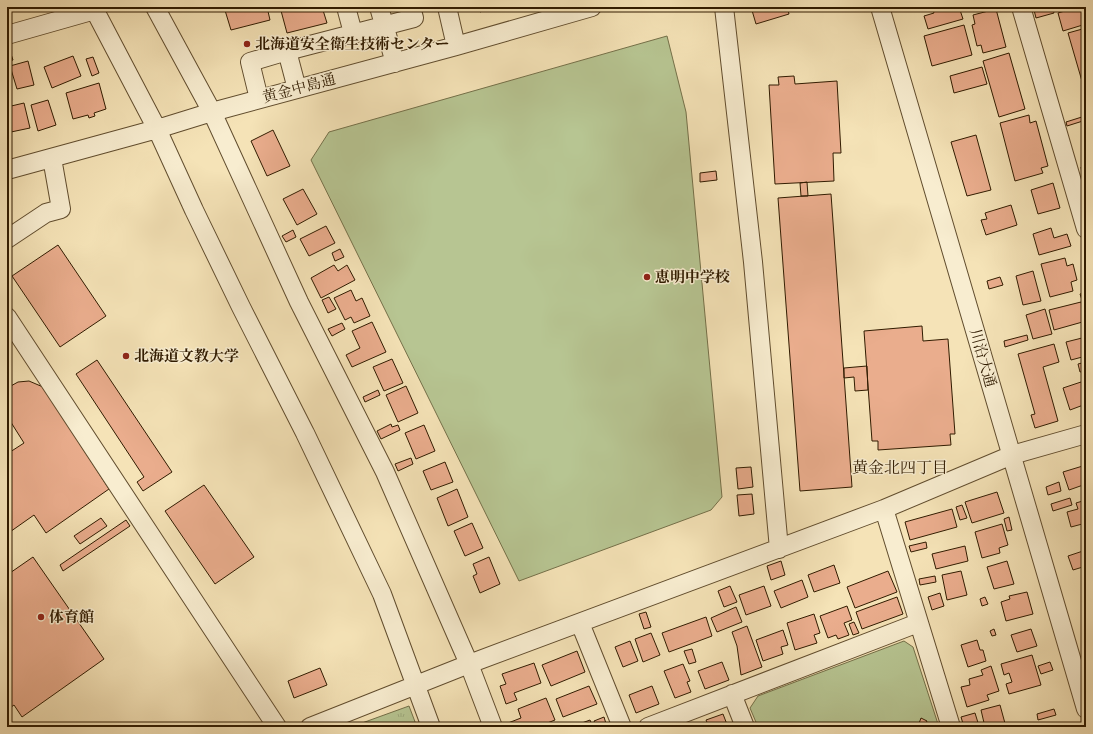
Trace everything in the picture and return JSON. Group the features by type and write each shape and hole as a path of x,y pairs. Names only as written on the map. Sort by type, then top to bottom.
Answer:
{"street":[{"path":"155,7 212,112 299,302 385,472 469,664 493,727"},
{"path":"346,7 353,33"},
{"path":"379,7 395,63"},
{"path":"258,99 250,62 353,33 414,18 411,7"},
{"path":"447,7 456,46"},
{"path":"724,7 752,254 779,549"},
{"name":"川沿大通","path":"880,7 1086,709"},
{"path":"1021,7 1086,229"},
{"name":"黄金中島通","path":"7,170 157,129 258,99 456,46 582,8"},
{"path":"7,35 94,9 157,129 240,307 305,433 382,594 431,727"},
{"path":"287,51 297,89"},
{"path":"7,240 46,213 61,209 52,158"},
{"path":"7,317 277,727"},
{"path":"310,727 469,664 884,509 1012,454 1086,434"},
{"path":"884,509 951,727"},
{"path":"648,727 918,622"},
{"path":"580,623 622,727"},
{"path":"732,694 745,727"}],"green space":[{"path":"667,36 686,112 722,497 711,510 519,581 311,160 329,132"},
{"path":"904,641 913,647 938,724 937,727 758,727 750,708 758,696"},
{"path":"409,706 417,727 351,727"}],"building":[{"path":"7,7 11,14 7,17"},
{"path":"224,7 267,7 270,20 231,30"},
{"path":"280,7 322,7 327,23 287,33"},
{"path":"478,7 495,7 480,12"},
{"path":"751,7 787,7 789,14 756,24"},
{"path":"932,7 959,7 963,19 928,29 924,16 934,13"},
{"path":"970,7 985,7 971,11"},
{"path":"1052,7 1054,13 1036,18 1034,10"},
{"path":"1078,7 1086,7 1086,24 1063,31 1058,13"},
{"path":"996,9 1006,47 983,53 981,45 977,46 972,25 975,24 973,15"},
{"path":"964,25 972,55 932,66 924,36"},
{"path":"1086,28 1086,95 1068,33"},
{"path":"9,48 13,60 7,62 7,49"},
{"path":"1009,53 1025,109 999,117 983,61"},
{"path":"73,56 81,76 52,88 44,67"},
{"path":"93,57 99,73 92,76 86,59"},
{"path":"28,61 34,85 17,89 10,66"},
{"path":"982,67 987,84 954,93 950,76"},
{"path":"794,76 795,84 837,81 841,153 833,153 834,181 775,184 769,85 779,85 778,77"},
{"path":"99,83 106,109 94,113 95,116 89,118 88,115 73,119 66,93"},
{"path":"48,100 56,125 38,131 31,105"},
{"path":"24,103 30,128 11,132 7,116 7,107"},
{"path":"1029,115 1030,123 1036,121 1048,166 1041,168 1043,173 1015,181 1000,123"},
{"path":"1085,116 1086,120 1067,126 1066,122"},
{"path":"273,130 290,166 267,176 251,141"},
{"path":"976,135 991,190 967,196 951,142"},
{"path":"1086,136 1086,147 1083,137"},
{"path":"1086,166 1086,173 1082,174 1081,167"},
{"path":"716,171 717,180 700,182 700,173"},
{"path":"807,182 808,196 801,196 800,183"},
{"path":"1053,183 1060,208 1038,214 1031,190"},
{"path":"303,189 317,214 297,225 283,199"},
{"path":"831,194 852,487 800,491 778,198"},
{"path":"1011,205 1017,225 986,235 981,220 987,219 985,213"},
{"path":"326,226 335,243 309,256 300,239"},
{"path":"1051,228 1054,238 1067,234 1071,246 1039,255 1033,234"},
{"path":"293,230 296,237 286,242 282,236"},
{"path":"58,245 106,316 60,347 12,276"},
{"path":"340,249 344,257 335,261 332,253"},
{"path":"1065,258 1067,266 1073,264 1077,280 1071,282 1073,291 1050,297 1041,264"},
{"path":"334,265 338,271 347,265 355,280 321,298 311,278"},
{"path":"1033,271 1041,301 1023,305 1016,276"},
{"path":"1000,277 1003,285 989,289 987,281"},
{"path":"351,290 356,301 362,298 370,316 354,323 351,317 345,320 334,298"},
{"path":"1086,292 1086,299 1082,300 1080,294"},
{"path":"329,297 336,309 328,313 322,300"},
{"path":"1081,302 1086,321 1054,330 1049,310"},
{"path":"1045,309 1052,334 1033,339 1026,315"},
{"path":"372,322 386,352 352,367 346,355 360,348 352,331"},
{"path":"342,323 345,329 332,336 328,329"},
{"path":"922,326 923,341 948,339 955,434 950,434 951,445 878,450 878,441 872,441 864,331"},
{"path":"1027,335 1028,340 1005,347 1004,341"},
{"path":"1086,337 1086,356 1071,360 1066,342"},
{"path":"1054,344 1059,362 1043,367 1058,421 1035,428 1031,415 1035,414 1018,354"},
{"path":"392,359 403,383 384,391 373,367"},
{"path":"97,360 172,472 143,491 137,482 144,477 76,374"},
{"path":"1086,362 1086,371 1080,372 1078,364"},
{"path":"867,366 868,390 855,391 854,377 844,378 844,368"},
{"path":"29,381 43,387 109,489 46,533 34,515 7,534 7,454 24,443 7,416 7,391 9,387 18,382"},
{"path":"1081,382 1086,397 1086,404 1070,410 1063,388"},
{"path":"406,386 418,413 398,422 386,395"},
{"path":"378,390 380,395 365,402 363,397"},
{"path":"391,424 392,427 398,425 400,430 381,439 377,431"},
{"path":"424,425 435,451 416,459 405,433"},
{"path":"411,458 413,464 398,471 395,464"},
{"path":"445,462 453,482 431,490 423,471"},
{"path":"1086,465 1086,484 1069,490 1063,472"},
{"path":"751,467 753,487 738,489 736,468"},
{"path":"1059,482 1061,491 1048,495 1046,487"},
{"path":"204,485 254,557 215,584 165,511"},
{"path":"457,489 468,517 448,526 437,498"},
{"path":"997,492 1004,513 972,523 965,502"},
{"path":"752,494 754,514 739,516 737,495"},
{"path":"1070,498 1072,505 1053,511 1051,504"},
{"path":"1086,500 1086,523 1071,527 1067,512 1078,509 1076,503"},
{"path":"962,505 967,518 960,520 956,507"},
{"path":"952,509 957,527 910,540 905,522"},
{"path":"1009,517 1012,530 1007,531 1004,519"},
{"path":"101,518 107,526 80,544 74,536"},
{"path":"126,520 130,526 63,571 60,565"},
{"path":"472,523 483,548 465,556 454,531"},
{"path":"1002,524 1008,545 999,548 1000,553 982,558 975,532"},
{"path":"926,542 927,548 911,552 909,546"},
{"path":"965,546 968,561 936,569 932,554"},
{"path":"1086,550 1086,566 1073,570 1068,556"},
{"name":"体育館","path":"33,557 104,659 22,717 14,705 7,710 7,575"},
{"path":"489,557 500,584 480,593 473,576 477,574 473,564"},
{"path":"781,561 785,575 771,580 767,566"},
{"path":"1007,561 1014,584 994,589 987,567"},
{"path":"834,565 840,583 814,592 808,575"},
{"path":"888,571 897,592 855,608 847,587"},
{"path":"961,571 967,595 947,600 942,575"},
{"path":"935,576 936,582 920,585 919,579"},
{"path":"802,580 808,597 781,608 774,591"},
{"path":"730,586 737,602 724,607 718,591"},
{"path":"764,586 771,606 746,615 739,595"},
{"path":"1027,592 1033,614 1006,621 1001,602 1010,599 1009,596"},
{"path":"940,593 944,606 932,610 928,597"},
{"path":"897,597 903,614 862,629 856,612"},
{"path":"985,597 988,604 982,606 980,599"},
{"path":"847,606 852,620 844,623 849,635 838,639 836,635 828,638 820,616"},
{"path":"736,607 742,622 717,632 711,618"},
{"path":"646,612 651,627 644,629 639,614"},
{"path":"814,614 820,633 814,635 817,643 795,650 787,623"},
{"path":"706,617 712,636 669,652 662,633"},
{"path":"854,622 859,633 853,635 849,624"},
{"path":"747,626 762,667 741,675 737,646 732,632"},
{"path":"994,629 996,635 992,636 990,631"},
{"path":"1031,629 1037,646 1017,652 1011,635"},
{"path":"783,630 788,645 781,647 783,654 763,661 756,640"},
{"path":"651,633 660,655 643,662 635,639"},
{"path":"977,640 980,650 983,650 986,661 968,667 961,645"},
{"path":"630,641 638,661 623,667 615,647"},
{"path":"692,649 696,662 689,664 684,651"},
{"path":"577,651 585,672 551,686 542,665"},
{"path":"1032,655 1041,685 1009,694 1006,684 1012,682 1009,673 1004,675 1001,664"},
{"path":"722,662 729,680 705,689 698,671"},
{"path":"1050,662 1053,670 1041,674 1038,666"},
{"path":"534,663 541,683 514,693 517,700 506,704 500,686 506,684 502,674"},
{"path":"683,664 690,681 687,682 691,692 675,698 664,671"},
{"path":"991,666 999,691 987,695 989,700 967,707 961,687 970,685 969,679 983,675 981,670"},
{"path":"320,668 327,685 294,698 288,681"},
{"path":"589,686 597,704 563,717 556,699"},
{"path":"652,686 659,704 636,713 629,695"},
{"path":"546,698 555,720 537,727 510,727 508,723 521,718 518,709"},
{"path":"1000,705 1006,727 985,727 981,710"},
{"path":"1054,709 1056,715 1038,720 1037,714"},
{"path":"975,713 979,726 964,727 961,717"},
{"path":"723,714 728,727 709,727 706,720"},
{"path":"604,717 607,727 597,727 594,721"},
{"path":"921,718 927,721 924,727 918,726"},
{"path":"590,720 593,727 571,727"}],"place":[{"name":"北海道安全衛生技術センター","path":"247,44"},
{"name":"恵明中学校","path":"647,277"},
{"name":"北海道文教大学","path":"126,356"},
{"name":"体育館","path":"41,617"}],"district":[{"name":"黄金北四丁目","path":"900,467"}]}
